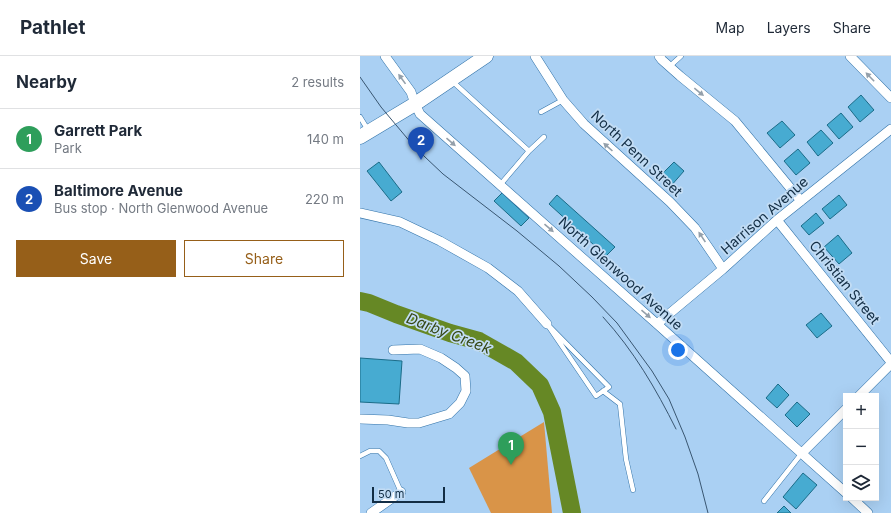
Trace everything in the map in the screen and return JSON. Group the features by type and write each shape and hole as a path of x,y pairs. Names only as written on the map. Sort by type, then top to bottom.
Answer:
{"main road":[{"path":"365,135 415,104 486,56"}],"street":[{"name":"North Glenwood Avenue","path":"385,56 411,92 420,114 843,490"},
{"name":"North Penn Street","path":"535,56 563,100 584,124 670,202 695,228 723,269"},
{"path":"659,56 669,67 735,121 801,201"},
{"path":"850,56 891,98"},
{"name":"Harrison Avenue","path":"657,324 723,269 777,220 891,129"},
{"path":"360,213 400,222 440,241 488,268 518,291 547,324"},
{"name":"Christian Street","path":"777,220 891,363"},
{"path":"360,419 419,423 449,414 460,403 466,391 465,376 441,358 420,350 393,350"},
{"path":"862,393 891,363"},
{"path":"802,453 843,412"},
{"path":"371,513 401,492"},
{"path":"855,501 868,513"}],"lane":[{"path":"669,67 681,56"},
{"path":"451,80 529,151"},
{"path":"541,112 563,100"},
{"path":"360,117 365,135"},
{"path":"500,185 529,151 544,137"},
{"path":"547,324 609,387 596,396 547,324"},
{"path":"603,391 620,404 626,458 633,490"},
{"path":"360,456 370,450 379,451 386,458 401,492"},
{"path":"764,501 802,453"}],"shaded area":[{"path":"544,422 552,513 491,513 469,468"}],"building":[{"path":"861,95 874,110 860,122 848,107"},
{"path":"841,113 853,127 839,139 827,125"},
{"path":"782,121 795,135 780,148 767,133"},
{"path":"821,130 833,143 818,156 807,142"},
{"path":"798,149 810,163 796,175 784,161"},
{"path":"379,162 402,192 391,201 367,171"},
{"path":"674,162 684,171 670,187 659,177"},
{"path":"502,193 529,218 521,226 494,201"},
{"path":"557,195 615,247 606,256 549,204"},
{"path":"839,195 847,205 830,219 822,209"},
{"path":"816,213 824,223 809,235 801,226"},
{"path":"838,235 852,253 839,264 824,247"},
{"path":"821,313 832,326 817,338 806,325"},
{"path":"360,358 402,361 399,404 360,402"},
{"path":"778,384 789,395 777,408 766,398"},
{"path":"797,402 810,414 797,427 785,415"},
{"path":"803,473 817,485 796,509 783,497"},
{"path":"784,506 791,513 777,513"}],"waterway":[{"name":"Darby Creek","path":"360,301 450,333 479,341 516,362 540,385 552,412 572,513"}],"tram line":[{"path":"360,77 381,107 425,157 443,174 517,231 559,266 617,323 652,371 669,399 685,437 698,474 708,513"},
{"path":"603,317 625,343 644,371 661,399 676,429"}],"place":[{"name":"Baltimore Avenue","path":"421,160"},
{"name":"Garrett Park","path":"511,465"}]}
